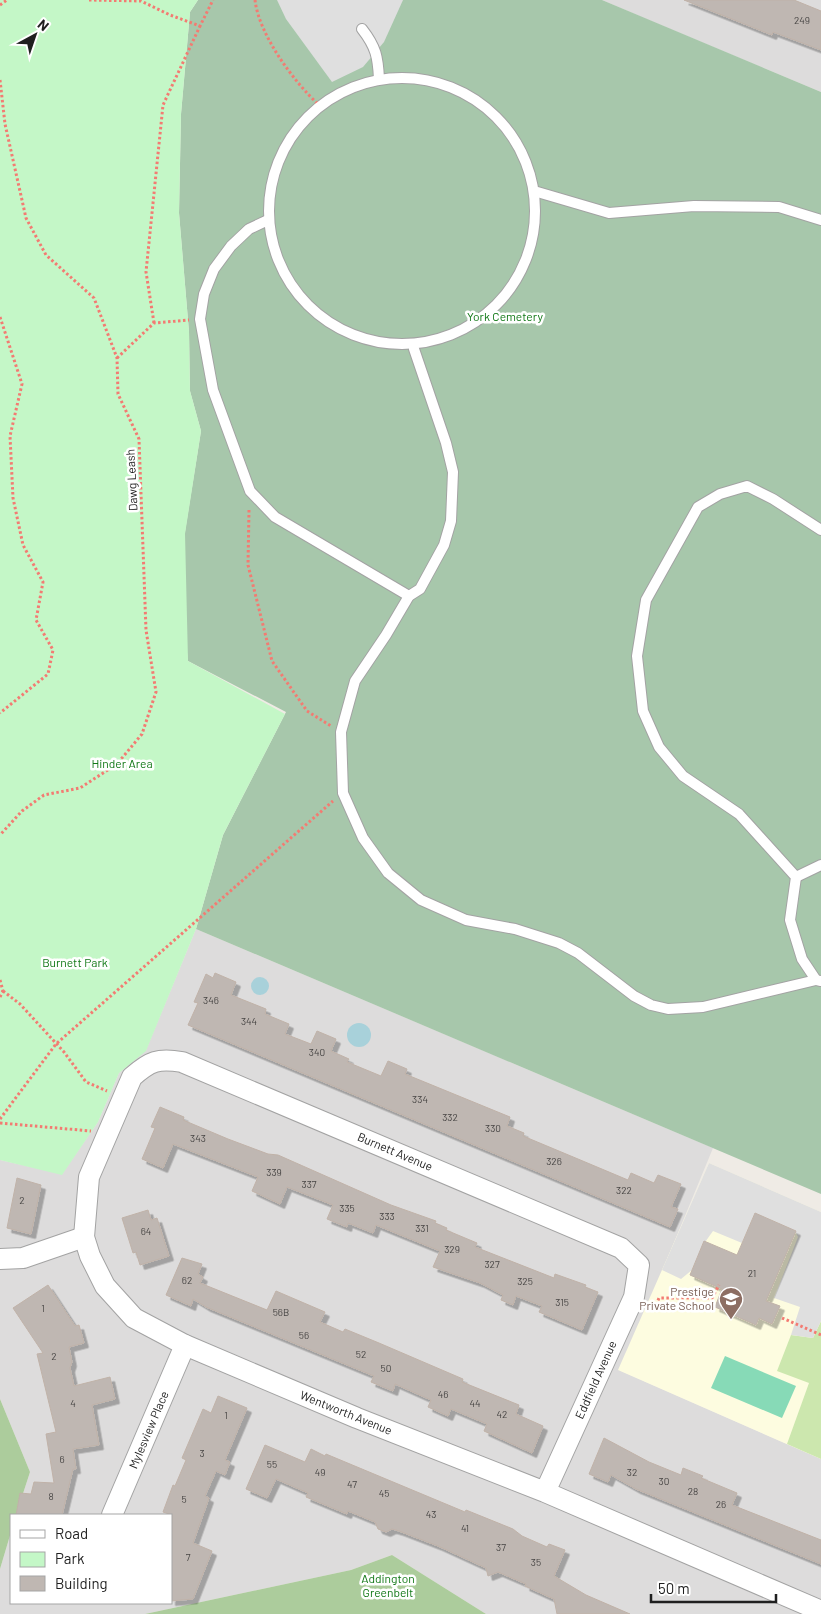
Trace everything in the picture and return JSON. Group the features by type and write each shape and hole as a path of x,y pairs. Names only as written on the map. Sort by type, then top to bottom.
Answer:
{"street":[{"name":"Burnett Avenue","path":"145,1066 162,1059 182,1062 621,1248 639,1265"},
{"name":"Wentworth Avenue","path":"145,1066 132,1077 89,1177 84,1237 90,1256 105,1286 134,1318 184,1345 357,1418 545,1492 821,1611"},
{"path":"0,1259 23,1258 84,1237"},
{"name":"Eddfield Avenue","path":"545,1492 634,1297 639,1265"},
{"name":"Mylesview Place","path":"112,1514 184,1345"}],"lane":[{"path":"362,29 378,57 379,79"},
{"path":"409,77 439,83 474,99 492,112 512,135 526,162 534,192 535,228 525,264 506,296 478,321 445,338 414,349 377,342 347,333 320,317 298,295 281,268 271,238 268,220 274,168 292,134 319,106 337,93 358,84 379,79 409,77"},
{"path":"534,192 609,213 694,206 779,208 821,220"},
{"path":"268,220 249,229 231,246 214,269 204,294 200,319 213,390 250,492 275,517 408,596"},
{"path":"414,349 446,443 453,472 451,521 444,546 420,589 408,596 386,635 355,681 341,732 343,793 363,838 388,873 421,900 466,920 542,936 559,943 578,953 634,996 651,1005 668,1008 703,1007 819,981 802,959 790,920 796,877"},
{"path":"796,877 739,814 682,776 659,747 643,711 637,656 646,600 698,507 720,494 747,486 773,498 821,530"},
{"path":"796,877 821,865"}],"path":[{"path":"0,5 7,0"},
{"path":"89,0 141,0 170,15 200,26"},
{"path":"154,323 146,272 163,105 213,0"},
{"path":"255,0 264,30 295,79 319,106"},
{"name":"Dawg Leash","path":"0,80 5,124 26,218 46,255 94,298 117,358 118,394 139,439 146,630 156,692 142,734 116,764 80,788 44,795 22,811 0,835"},
{"path":"0,317 22,384 10,436 13,498 23,545 43,582 36,620 53,650 48,674 0,713"},
{"path":"117,358 154,323 200,319"},
{"path":"250,492 248,566 272,661 307,711 341,732"},
{"path":"0,1121 56,1044 343,793"},
{"path":"0,980 3,991 20,1004 56,1044 86,1082 124,1097"},
{"path":"0,997 3,991"},
{"path":"0,1121 108,1132"},
{"path":"656,1305 659,1298 712,1298 719,1285"},
{"path":"782,1318 821,1335"}],"shaded area":[{"path":"277,0 403,0 384,42 363,67 332,82 286,19"},
{"path":"602,0 821,0 821,92 644,18"},
{"path":"196,929 713,1148 621,1371 821,1459 821,1614 486,1614 392,1555 351,1570 145,1614 0,1614 0,1569 10,1535 10,1604 172,1604 172,1514 16,1514 30,1472 0,1399 0,1160 62,1174 98,1122 119,1073 130,1060 146,1050"},
{"name":"Prestige Private School","path":"709,1163 821,1212 821,1459 618,1370"},
{"path":"709,1163 821,1212 821,1321 813,1338 791,1335 800,1307 774,1298 798,1237 795,1231 755,1214 742,1243 713,1231 703,1245 692,1270 681,1279 662,1270"}],"green space":[{"name":"Hinder Area","path":"0,0 198,0 190,12 181,114 179,213 189,332 190,391 201,431 185,534 188,661 285,714 223,835 196,929 146,1051 119,1073 98,1122 62,1175 0,1160"},
{"name":"York Cemetery","path":"198,0 602,0 821,92 821,1194 196,929 223,835 286,712 188,661 178,576 201,431 190,391 189,332 179,213 181,114 190,12"},
{"path":"821,1321 821,1459 787,1444 809,1383 777,1371 791,1335 813,1338"},
{"path":"725,1356 796,1386 782,1418 711,1388"},
{"path":"0,1399 30,1472 16,1514 10,1514 10,1535 0,1569"},
{"name":"Addington Greenbelt","path":"392,1555 486,1614 145,1614 351,1570"}],"water":[{"path":"260,977 266,980 269,986 266,992 260,995 254,992 251,986 254,980"},
{"path":"359,1023 368,1026 371,1035 368,1044 359,1047 350,1044 347,1035 350,1026"}],"building":[{"path":"684,0 794,0 821,11 821,50 773,32 772,35"},
{"path":"215,973 236,982 231,995 266,1009 265,1014 289,1024 285,1034 311,1044 317,1031 336,1039 331,1051 349,1059 347,1062 381,1076 388,1061 407,1069 405,1074 510,1117 507,1126 524,1133 523,1136 628,1180 631,1173 654,1183 658,1175 681,1184 671,1207 678,1209 670,1227 188,1025 198,1003 194,1002 206,974 213,978"},
{"path":"160,1107 184,1117 183,1120 228,1139 268,1154 278,1155 391,1205 436,1221 435,1223 447,1228 446,1230 477,1243 475,1247 554,1278 555,1274 586,1285 585,1287 598,1292 582,1330 539,1312 542,1306 516,1296 513,1305 501,1300 503,1295 480,1283 433,1267 440,1251 376,1225 373,1233 348,1223 347,1227 327,1219 333,1205 287,1187 280,1204 252,1191 258,1177 173,1144 163,1168 142,1159 155,1128 151,1127"},
{"path":"17,1178 41,1185 31,1234 7,1228"},
{"path":"148,1210 151,1220 157,1218 169,1256 140,1265 136,1252 133,1253 122,1218"},
{"path":"755,1213 796,1231 766,1301 780,1306 772,1324 759,1318 756,1325 715,1307 722,1289 690,1275 704,1241 737,1255"},
{"path":"182,1258 202,1264 198,1274 203,1277 200,1283 267,1310 276,1291 325,1312 320,1322 343,1332 345,1329 379,1343 463,1379 462,1382 519,1405 516,1414 543,1426 532,1453 484,1431 487,1424 451,1409 448,1416 428,1407 431,1400 395,1384 393,1391 371,1382 374,1376 206,1307 193,1299 191,1306 166,1295"},
{"path":"48,1285 75,1326 79,1325 84,1343 69,1347 72,1362 70,1368 74,1386 110,1377 115,1399 92,1405 99,1445 73,1449 76,1469 73,1469 62,1514 16,1514 20,1493 31,1494 34,1482 54,1483 46,1434 56,1432 37,1354 43,1353 13,1308"},
{"path":"218,1396 247,1408 225,1460 230,1462 225,1475 216,1471 205,1496 209,1498 193,1543 212,1551 193,1599 172,1601 172,1514 163,1512 173,1485 175,1486 186,1460 182,1458 203,1409 211,1413"},
{"path":"604,1438 649,1462 681,1475 683,1468 703,1476 701,1478 737,1493 732,1505 821,1540 821,1564 636,1489 611,1475 608,1482 589,1474"},
{"path":"265,1445 305,1462 311,1449 325,1456 326,1454 465,1512 466,1510 513,1529 522,1536 547,1547 549,1544 565,1550 554,1576 586,1595 630,1614 557,1614 554,1599 525,1586 526,1584 498,1572 488,1576 486,1568 438,1546 392,1529 386,1532 378,1529 375,1522 348,1511 347,1514 306,1497 308,1493 276,1479 267,1498 246,1489"}],"place":[{"name":"Prestige Private School","path":"731,1320"}],"park label":[{"name":"Burnett Park","path":"75,963"}]}
